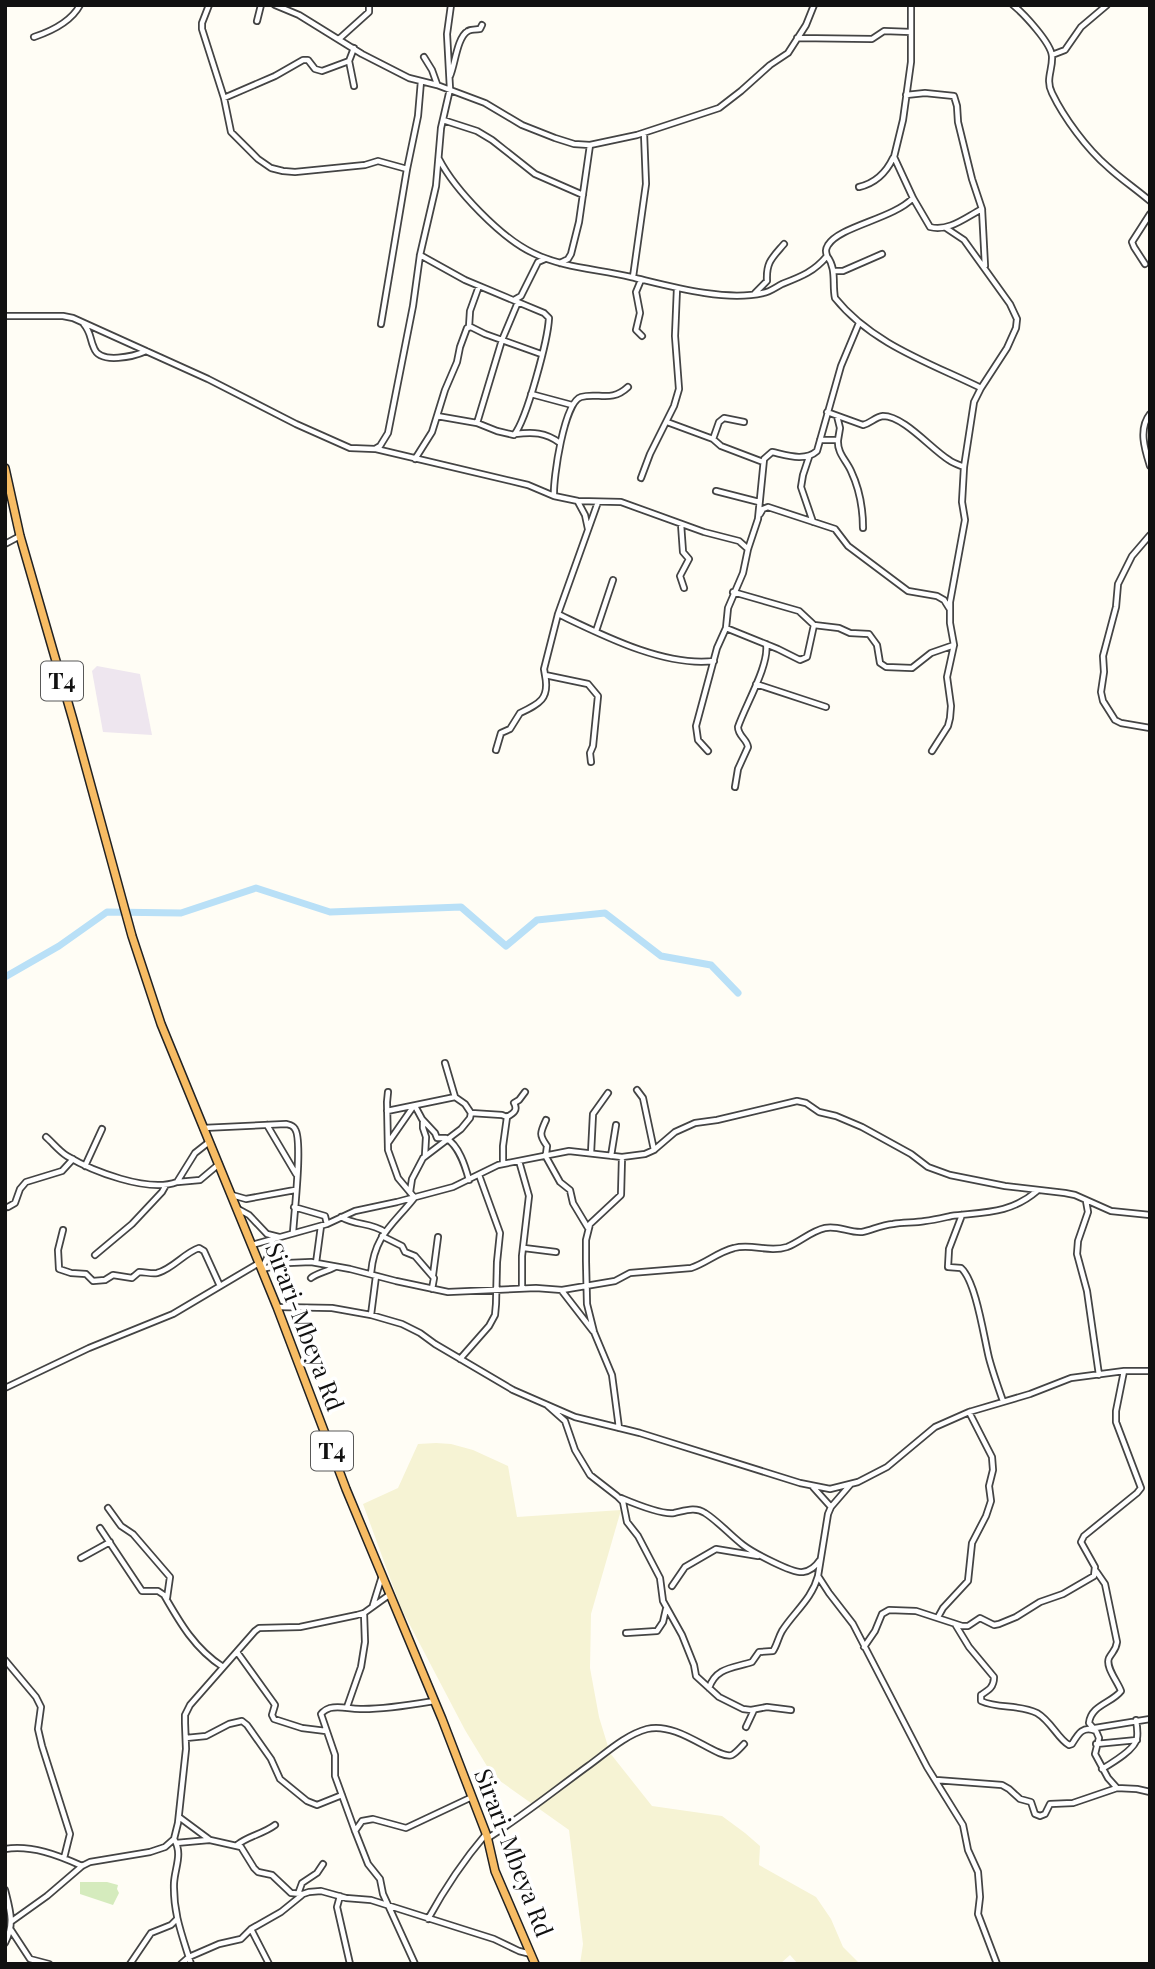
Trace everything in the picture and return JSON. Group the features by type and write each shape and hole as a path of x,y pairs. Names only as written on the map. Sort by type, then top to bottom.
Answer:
{"highway":[{"name":"T4","path":"5,468 20,536"},
{"name":"Sirari-Mbeya Rd","path":"20,536 132,936 162,1024 277,1307 341,1476 434,1701 487,1835 495,1871 535,1964"}],"street":[{"path":"34,37 62,24 80,5"},
{"path":"209,5 202,29 224,98 231,132 258,159 271,168 295,172 377,162 407,169"},
{"path":"257,21 261,5"},
{"path":"275,5 299,15 399,74 485,103 522,125 573,144 590,145 644,133 719,108 770,65 784,57 814,5"},
{"path":"339,39 369,12 369,5"},
{"path":"375,449 388,433 413,306 420,255 434,198 443,120 450,89 447,34 451,5"},
{"path":"859,187 871,184 878,178 887,170 894,157 903,120 911,62 911,5"},
{"path":"1013,5 1040,34 1052,55 1048,80 1056,100 1096,155 1150,201"},
{"path":"1052,55 1065,50 1081,27 1107,5"},
{"path":"450,77 463,36 470,29 480,29 482,24"},
{"path":"797,38 872,39 884,31 911,33"},
{"path":"354,48 349,61 354,86"},
{"path":"424,57 437,85"},
{"path":"224,98 275,76 303,60 308,61 314,69 322,71 349,61"},
{"path":"381,324 418,116 421,81"},
{"path":"906,95 925,93 954,96 972,179 982,209 985,267"},
{"path":"443,120 477,131 535,174 583,195"},
{"path":"633,277 646,184 644,133"},
{"path":"560,263 571,254 590,145"},
{"path":"894,157 930,227 946,228 982,209"},
{"path":"439,158 453,180 494,225 533,253 570,266 677,288 733,295 763,293 810,273 827,257"},
{"path":"913,198 902,208 846,232 827,246 827,257 833,271 835,298 859,323 896,348 981,388"},
{"path":"1145,264 1132,243 1150,214"},
{"path":"932,751 950,718 947,677 954,645 950,609 965,520 962,502 964,467 974,402 1007,348 1017,319 1010,304 964,240 946,228"},
{"path":"755,294 767,281 767,266 784,244"},
{"path":"533,253 538,262"},
{"path":"833,271 843,271 882,254"},
{"path":"420,255 455,275 544,313 548,318 531,394 514,435"},
{"path":"477,423 515,302 521,296 538,262 548,258"},
{"path":"641,280 636,292 639,313 636,330 642,336"},
{"path":"767,281 775,288"},
{"path":"415,459 438,416 469,327 470,311 480,286"},
{"path":"641,478 674,406 679,385 675,335 677,288"},
{"path":"521,296 525,305"},
{"path":"5,316 64,316 82,322 350,448 375,449 528,485 554,496 578,501 621,502 704,532 739,541 748,549"},
{"path":"82,322 97,353 120,358 147,351"},
{"path":"813,522 802,487 803,475 809,457 817,451 841,366 859,323"},
{"path":"469,327 541,354"},
{"path":"554,496 561,443 572,405 581,397 608,396 621,393 628,387"},
{"path":"531,394 572,405"},
{"path":"827,412 866,425 882,416 898,420 950,461 964,467"},
{"path":"1150,414 1145,420 1144,429 1144,446 1150,466"},
{"path":"837,415 841,429 838,447 852,472 858,491 863,527"},
{"path":"438,416 477,423 514,435 539,433 561,443"},
{"path":"713,439 719,422 724,418 744,422"},
{"path":"667,422 763,462"},
{"path":"820,440 838,440"},
{"path":"760,514 765,457 772,452 809,457"},
{"path":"716,491 759,502"},
{"path":"578,501 589,529"},
{"path":"496,750 501,733 510,729 520,713 531,709 543,699 547,685 544,669 558,614 598,502"},
{"path":"708,751 698,740 696,726 726,628 733,592 743,572 748,549 763,509 768,507 835,529 848,546 908,591 937,596 944,600 950,609"},
{"path":"681,524 683,552 689,559 680,576 684,588"},
{"path":"1150,535 1132,556 1118,584 1116,607 1104,656 1101,692 1103,701 1115,720 1150,728"},
{"path":"5,544 20,536"},
{"path":"739,541 752,537"},
{"path":"596,631 613,580"},
{"path":"733,592 799,611 814,625 869,634 877,645 880,663 886,667 912,668 931,653 954,645"},
{"path":"558,614 636,648 669,657 701,662 714,661"},
{"path":"726,628 795,659 804,660 814,625"},
{"path":"735,787 738,769 748,747 738,727 756,684 766,653 766,644"},
{"path":"545,675 588,684 598,696 591,762"},
{"path":"756,684 826,707"},
{"path":"372,1315 376,1245 413,1195 412,1179 425,1156 461,1129 470,1118 471,1113 465,1104 455,1097 445,1063"},
{"path":"637,1090 643,1098 654,1150"},
{"path":"388,1092 387,1144 398,1178 413,1195"},
{"path":"503,1164 507,1117 514,1112 514,1103 524,1092"},
{"path":"591,1153 593,1114 608,1093"},
{"path":"387,1111 455,1097"},
{"path":"252,1245 324,1225 355,1211 453,1187 503,1164 569,1151 622,1157 645,1154 654,1150 670,1135 695,1123 797,1101 862,1127 939,1172 971,1181 1065,1193 1111,1212 1150,1214"},
{"path":"415,1106 438,1138 448,1139 454,1144 468,1180"},
{"path":"387,1144 415,1106"},
{"path":"471,1113 507,1117"},
{"path":"546,1120 541,1135 547,1145 546,1155 560,1182 570,1190 573,1203 588,1229"},
{"path":"424,1122 425,1156"},
{"path":"266,1124 296,1174"},
{"path":"203,1128 286,1124 296,1129 299,1154 293,1233"},
{"path":"611,1156 616,1125"},
{"path":"85,1166 102,1129"},
{"path":"46,1137 62,1153 85,1166 122,1179 156,1185 200,1180 219,1164"},
{"path":"177,1182 195,1153 210,1141"},
{"path":"619,1428 612,1375 594,1332 587,1304 586,1240 592,1220 621,1195 622,1157"},
{"path":"8,1207 15,1203 22,1185 26,1182 62,1171 73,1159"},
{"path":"519,1161 529,1196 522,1288"},
{"path":"460,1359 492,1323 495,1311 499,1233 479,1175"},
{"path":"94,1255 132,1224 166,1185"},
{"path":"232,1195 246,1199 295,1190"},
{"path":"5,1388 89,1348 173,1314 260,1266 316,1263 447,1292 522,1288 562,1290 615,1282 630,1273 691,1268 733,1248 769,1251 779,1249 797,1243 823,1228 863,1232 885,1225 1004,1210 1037,1191"},
{"path":"1086,1200 1088,1212 1078,1241 1077,1254 1087,1292 1098,1375"},
{"path":"294,1207 325,1216 316,1263"},
{"path":"238,1209 249,1215 267,1234 280,1237"},
{"path":"962,1215 949,1248 947,1267 961,1268 968,1275 1003,1401"},
{"path":"341,1217 356,1224 376,1226 405,1252 415,1256 433,1276"},
{"path":"63,1230 58,1258 60,1269 64,1271 86,1274 93,1281 105,1280 113,1275 132,1278 139,1272 155,1273 164,1270 199,1248 204,1251 220,1286"},
{"path":"432,1289 438,1237"},
{"path":"260,1266 269,1254 272,1239"},
{"path":"524,1248 556,1252"},
{"path":"425,1266 435,1255"},
{"path":"311,1278 337,1267"},
{"path":"562,1290 594,1332"},
{"path":"277,1307 332,1308 402,1324 513,1390 575,1416 640,1433 811,1486 830,1489 851,1485 887,1467 935,1427 969,1412 1030,1394 1071,1378 1124,1371 1150,1371"},
{"path":"1118,1788 1102,1769 1095,1754 1099,1736 1088,1721 1104,1702 1121,1691 1108,1664 1108,1659 1117,1645 1103,1580 1081,1542 1084,1536 1141,1488 1116,1422 1124,1371"},
{"path":"543,1402 565,1421 581,1463 590,1475 620,1498 666,1513 685,1509 703,1512 745,1547 800,1572 814,1567 821,1559"},
{"path":"938,1617 968,1581 972,1543 991,1501 989,1483 993,1470 992,1457 969,1412"},
{"path":"709,1688 712,1679 723,1670 752,1662 759,1652 773,1651 780,1633 812,1594 831,1507 851,1485"},
{"path":"811,1486 831,1507"},
{"path":"620,1498 624,1505 626,1522 638,1536 660,1578 662,1598 687,1646 695,1674 719,1697 747,1710 767,1707 791,1710"},
{"path":"108,1508 121,1526 133,1534 170,1577 167,1599"},
{"path":"100,1528 142,1591 160,1591 187,1634 212,1660 223,1667"},
{"path":"81,1558 110,1542"},
{"path":"673,1586 685,1567 716,1549 762,1556"},
{"path":"864,1647 884,1611 916,1611 968,1626 980,1618 991,1625 999,1624 1040,1602 1083,1584 1094,1576 1095,1570"},
{"path":"373,1606 382,1575"},
{"path":"818,1576 853,1624 920,1755 965,1831 968,1850 978,1872 978,1914 997,1964"},
{"path":"191,1964 176,1920 174,1880 178,1857 175,1841 186,1738 184,1723 190,1705 255,1631 300,1628 364,1613 390,1595"},
{"path":"626,1633 657,1630 663,1622 667,1608"},
{"path":"347,1707 361,1667 365,1642 364,1613"},
{"path":"954,1623 969,1647 994,1677 993,1685 981,1695 981,1701 1037,1714 1069,1745 1084,1729 1150,1718"},
{"path":"237,1652 274,1702 274,1719 302,1728 326,1731"},
{"path":"5,1660 36,1697 41,1707 38,1729 69,1834 64,1858"},
{"path":"415,1964 388,1905 378,1874 368,1864 355,1831 335,1776 335,1755 321,1714 327,1709 395,1708 434,1701"},
{"path":"746,1727 754,1709"},
{"path":"1102,1769 1118,1759 1137,1740 1136,1720"},
{"path":"186,1738 206,1737 229,1724 242,1721 271,1759 280,1779 301,1797 317,1805 342,1795"},
{"path":"428,1919 445,1887 466,1857 487,1835 538,1803 610,1749 638,1732 666,1729 729,1756 744,1744"},
{"path":"1096,1744 1137,1740"},
{"path":"936,1780 1006,1786 1020,1799 1031,1802 1035,1814 1040,1816 1045,1814 1050,1804 1073,1803 1118,1788 1150,1792"},
{"path":"355,1831 359,1824 368,1819 406,1828 472,1797"},
{"path":"179,1817 210,1840"},
{"path":"236,1845 275,1825"},
{"path":"12,1921 82,1866 100,1859 150,1852 175,1841 210,1840 242,1848 258,1872 272,1875 291,1893 321,1891 388,1905 494,1939 531,1954"},
{"path":"5,1849 32,1849 82,1866"},
{"path":"181,1964 189,1957 219,1944 242,1939 251,1930 281,1912 301,1894 302,1883 317,1873 323,1864"},
{"path":"5,1890 12,1921 5,1943"},
{"path":"340,1896 337,1907 350,1964"},
{"path":"130,1964 151,1934 176,1920"},
{"path":"11,1930 30,1959 49,1964"},
{"path":"251,1930 269,1964"}],"shaded area":[{"path":"97,666 140,674 152,735 103,732 92,671"},
{"path":"436,1443 473,1450 508,1466 517,1517 621,1510 591,1614 590,1668 599,1717 610,1753 652,1806 722,1816 745,1833 760,1846 759,1865 816,1897 831,1919 843,1947 860,1964 798,1964 790,1955 780,1964 580,1964 583,1944 569,1830 493,1776 465,1730 401,1608 363,1504 398,1488 418,1444"}],"green space":[{"path":"80,1882 107,1882 118,1885 119,1893 113,1905 80,1894"}],"waterway":[{"path":"5,977 59,946 107,912 181,913 256,888 330,912 461,907 506,946 537,920 605,913 661,956 711,965 738,993"}]}
